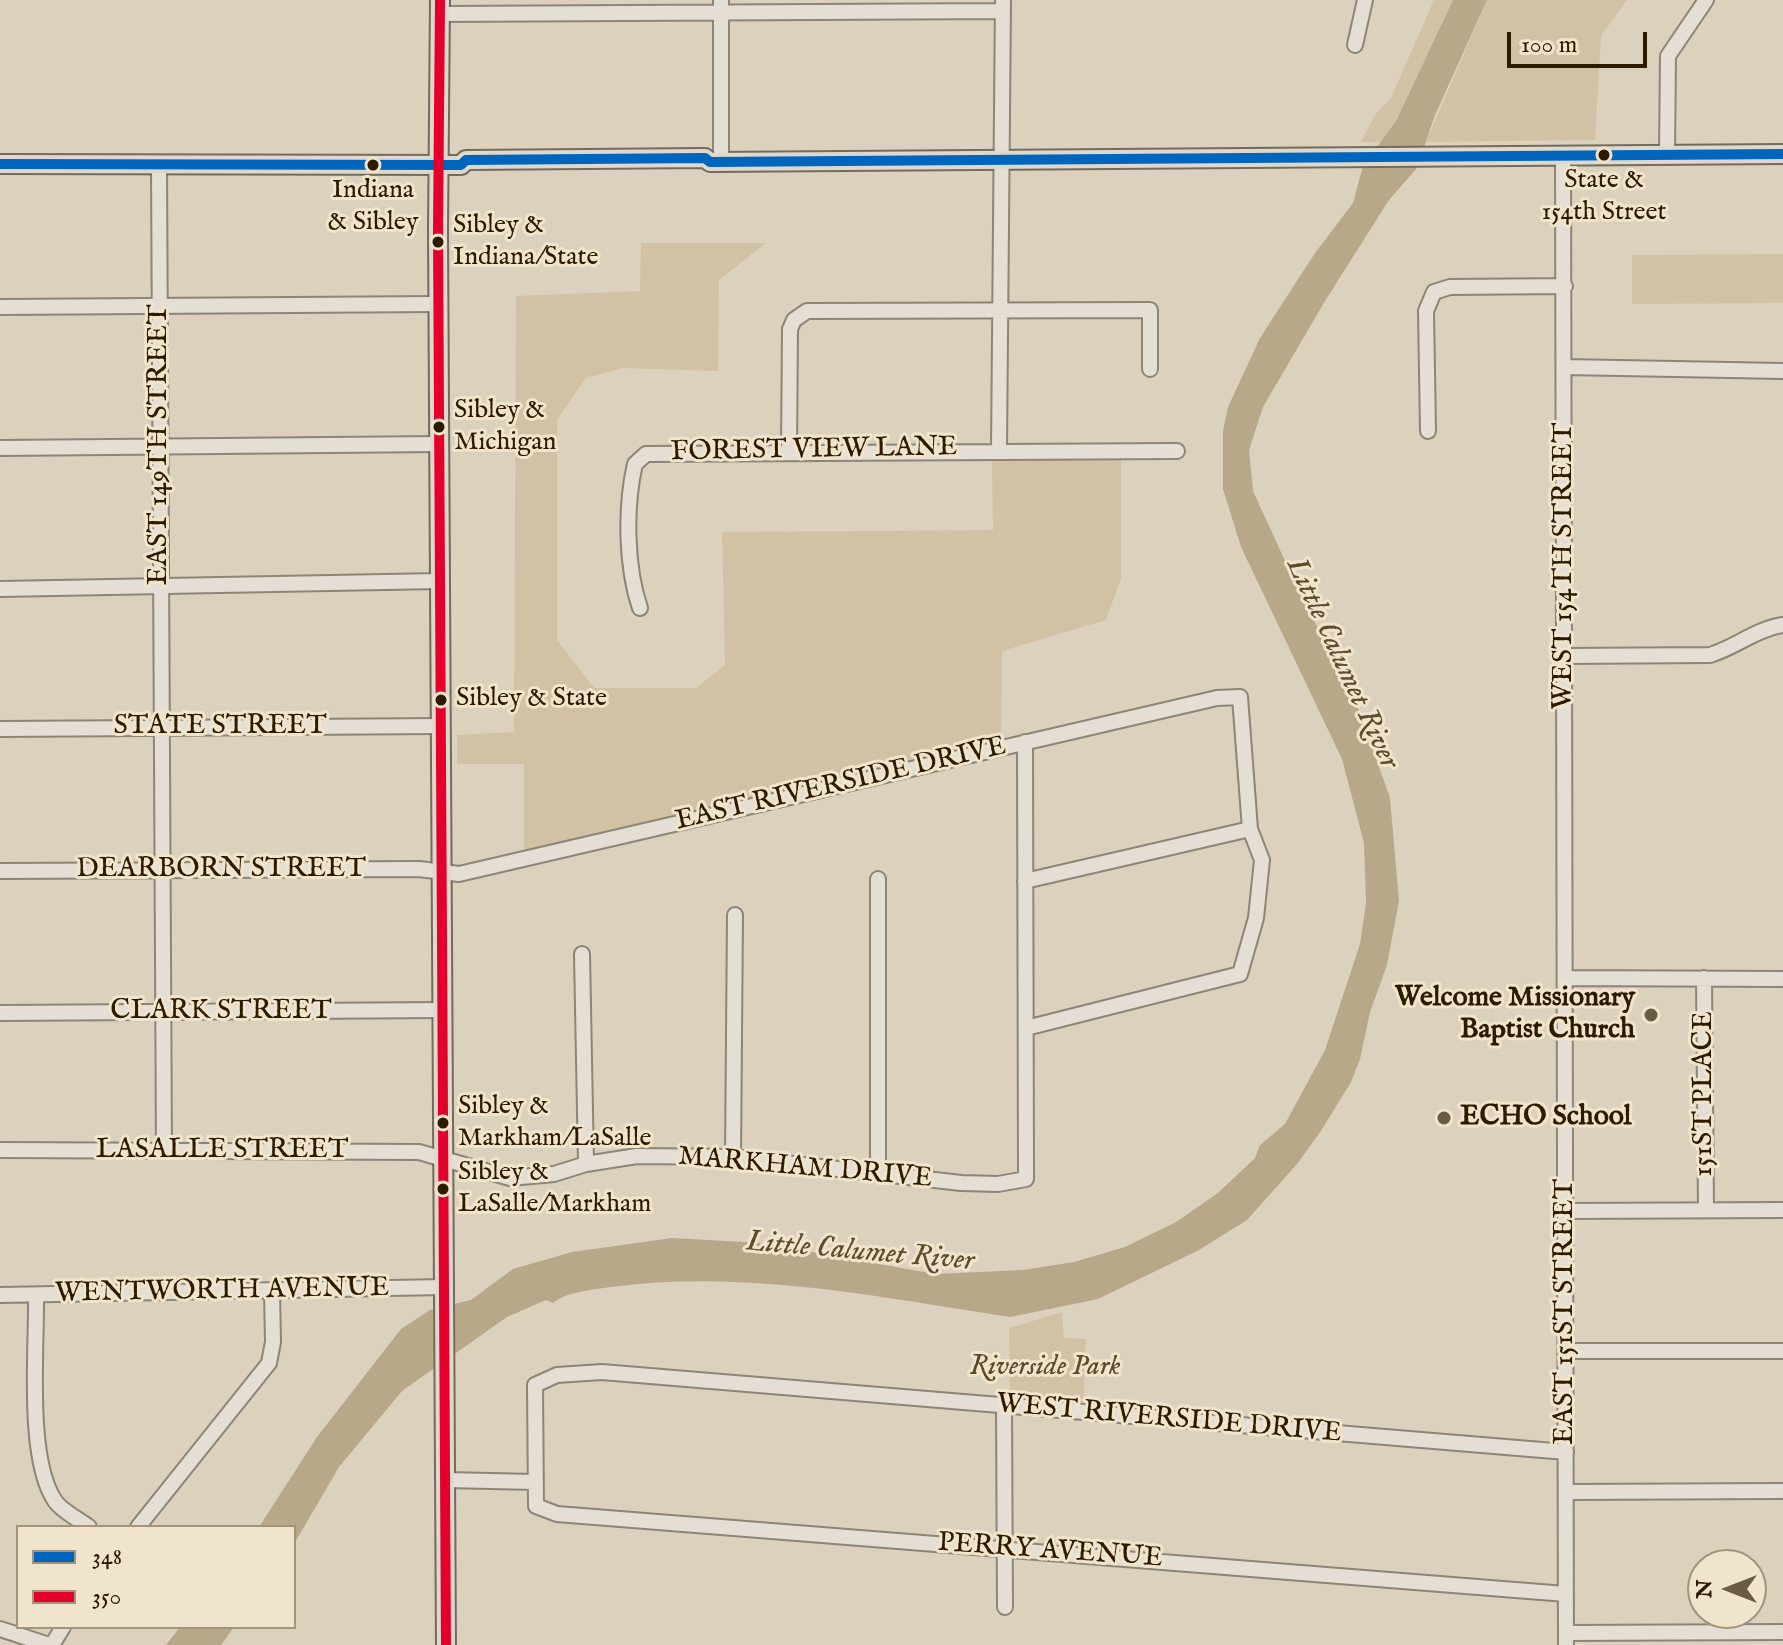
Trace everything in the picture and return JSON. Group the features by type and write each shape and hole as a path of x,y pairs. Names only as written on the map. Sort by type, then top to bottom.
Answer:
{"main road":[{"path":"440,7 438,304 446,1645"},
{"path":"0,164 438,164 463,167 466,160 586,158 705,158 715,162 1428,154 1783,154"}],"street":[{"path":"1355,45 1365,0"},
{"path":"1667,154 1668,56 1706,0"},
{"path":"715,162 721,6"},
{"path":"440,7 1003,6 999,449 1177,451"},
{"name":"WEST 154TH STREET","path":"1563,154 1566,978"},
{"name":"EAST 149TH STREET","path":"159,163 164,1150"},
{"path":"1428,431 1426,311 1434,292 1450,287 1565,286"},
{"path":"0,307 438,304"},
{"path":"789,451 790,329 800,315 828,309 1150,310 1150,369"},
{"path":"1565,367 1783,371"},
{"path":"0,448 439,444"},
{"name":"FOREST VIEW LANE","path":"640,608 631,564 632,475 639,457 654,453 999,449"},
{"path":"0,589 440,581"},
{"path":"1565,656 1710,655 1729,649 1761,630 1783,625"},
{"name":"EAST RIVERSIDE DRIVE","path":"442,872 459,874 1217,698 1240,697 1250,829"},
{"name":"STATE STREET","path":"0,729 441,726"},
{"path":"1025,742 1025,881 1026,1028 1240,974 1256,918 1262,860 1250,829 1025,881"},
{"name":"DEARBORN STREET","path":"0,871 419,869 442,872"},
{"path":"878,879 878,1172"},
{"path":"733,1157 735,915"},
{"path":"582,954 586,1164"},
{"path":"1566,978 1783,979"},
{"name":"EAST 151ST STREET","path":"1566,978 1566,1639"},
{"name":"151ST PLACE","path":"1704,978 1706,1210"},
{"name":"CLARK STREET","path":"0,1013 443,1010"},
{"name":"MARKHAM DRIVE","path":"443,1160 510,1178 554,1174 586,1164 637,1156 733,1157 961,1183 998,1184 1026,1179 1026,1028"},
{"name":"LASALLE STREET","path":"0,1150 419,1152 443,1160"},
{"path":"1566,1211 1783,1210"},
{"name":"WENTWORTH AVENUE","path":"0,1295 445,1291"},
{"path":"140,1525 269,1363 273,1342 272,1292"},
{"path":"36,1295 37,1443 42,1474 56,1503 86,1525"},
{"path":"1566,1351 1783,1351"},
{"name":"WEST RIVERSIDE DRIVE","path":"535,1482 535,1385 557,1375 602,1372 1566,1452"},
{"path":"1004,1406 1005,1607"},
{"path":"446,1480 535,1482"},
{"name":"PERRY AVENUE","path":"535,1482 536,1506 557,1514 1566,1594"},
{"path":"1566,1492 1783,1491"},
{"path":"0,1629 50,1645"},
{"path":"1566,1639 1783,1632"}],"green space":[{"path":"1434,0 1453,0 1396,121 1381,142 1361,142 1376,113 1391,98"},
{"path":"1487,0 1627,0 1601,36 1595,140 1426,142"},
{"path":"641,243 766,243 719,280 718,371 623,368 586,378 557,420 557,640 594,688 696,688 725,665 722,532 993,530 992,457 1121,456 1121,578 1106,620 1002,651 1001,742 524,851 524,764 457,764 457,735 514,732 516,296 640,291"},
{"path":"1783,254 1783,303 1632,304 1632,255"},
{"name":"Riverside Park","path":"1062,1312 1064,1338 1086,1339 1083,1407 1010,1400 1009,1328"}],"shaded area":[{"path":"1453,0 1487,0 1435,115 1417,168 1389,200 1325,301 1263,407 1249,450 1253,491 1302,598 1353,694 1390,798 1399,901 1387,965 1370,1012 1360,1059 1351,1082 1297,1164 1247,1220 1199,1250 1098,1299 1010,1317 861,1294 711,1281 611,1287 573,1293 553,1303 546,1300 507,1317 402,1391 339,1467 296,1541 296,1525 260,1525 317,1437 401,1329 430,1310 471,1300 513,1269 572,1252 672,1238 762,1243 935,1274 1023,1270 1074,1262 1125,1247 1176,1222 1218,1193 1255,1158 1260,1145 1285,1124 1325,1050 1360,944 1366,903 1364,843 1342,759 1241,547 1223,489 1223,431 1228,407 1260,338 1315,253 1353,203 1363,166 1396,121"},
{"path":"178,1629 233,1629 221,1645 166,1645"}],"transit line":[{"name":"350","path":"440,0 438,231 446,1645"},
{"name":"348","path":"0,164 461,165 466,160 705,158 710,162 1783,154"}],"place":[{"name":"State & 154th Street","path":"1604,155"},
{"name":"Indiana & Sibley","path":"373,165"},
{"name":"Sibley & Indiana/State","path":"438,242"},
{"name":"Sibley & Michigan","path":"439,427"},
{"name":"Sibley & State","path":"441,700"},
{"name":"Welcome Missionary Baptist Church","path":"1651,1015"},
{"name":"ECHO School","path":"1444,1118"},
{"name":"Sibley & Markham/LaSalle","path":"443,1123"},
{"name":"Sibley & LaSalle/Markham","path":"443,1189"}],"water label":[{"name":"Little Calumet River","path":"1341,664"},
{"name":"Little Calumet River","path":"860,1253"}]}
